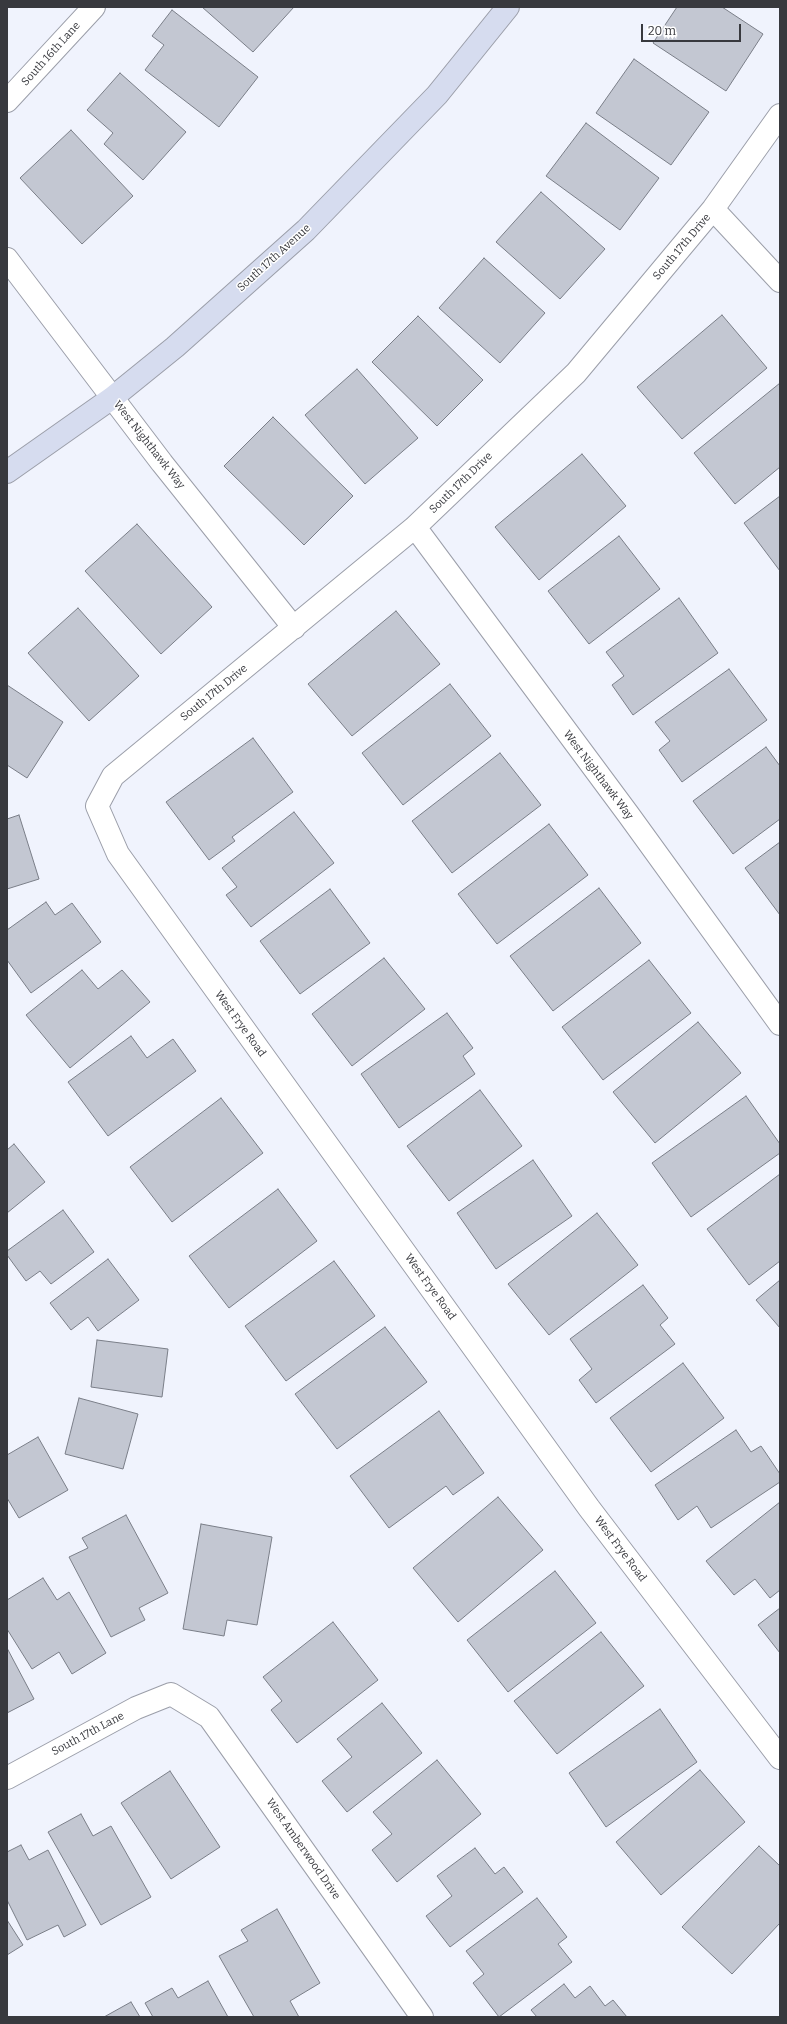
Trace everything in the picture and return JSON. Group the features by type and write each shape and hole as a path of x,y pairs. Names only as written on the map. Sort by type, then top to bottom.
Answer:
{"main road":[{"name":"South 17th Avenue","path":"7,472 112,398 175,347 306,230 437,95 508,7"}],"street":[{"name":"South 16th Lane","path":"7,101 94,7"},
{"name":"South 17th Drive","path":"97,806 112,776 294,628 415,527 576,373 713,209 780,115"},
{"path":"713,209 780,282"},
{"name":"West Nighthawk Way","path":"7,259 167,469 294,628"},
{"name":"West Nighthawk Way","path":"415,527 628,814 780,1024"},
{"name":"West Frye Road","path":"97,806 118,854 589,1508 780,1758"},
{"name":"South 17th Lane","path":"7,1778 136,1708 171,1694"},
{"name":"West Amberwood Drive","path":"171,1694 209,1717 422,2017"}],"building":[{"path":"202,7 294,7 253,52"},
{"path":"677,7 722,7 763,34 726,91 653,43"},
{"path":"172,10 258,77 219,127 145,70 164,45 152,36"},
{"path":"634,59 709,112 671,165 596,113"},
{"path":"120,73 186,132 143,180 104,144 113,133 87,110"},
{"path":"586,123 659,178 620,230 546,176"},
{"path":"71,130 133,196 82,244 20,178"},
{"path":"541,192 605,249 560,299 496,242"},
{"path":"484,258 545,313 500,363 439,308"},
{"path":"722,315 767,368 682,439 637,387"},
{"path":"418,316 483,380 437,426 372,362"},
{"path":"357,369 418,438 365,484 305,415"},
{"path":"780,383 780,467 735,504 694,453"},
{"path":"273,417 353,496 304,545 224,466"},
{"path":"582,454 626,506 539,580 495,527"},
{"path":"780,496 780,571 744,523"},
{"path":"137,524 212,607 161,654 85,571"},
{"path":"619,536 660,589 589,644 548,591"},
{"path":"679,598 718,653 633,715 612,685 624,676 606,652"},
{"path":"78,608 139,676 89,721 28,653"},
{"path":"396,611 440,664 352,736 308,684"},
{"path":"729,669 767,720 682,782 659,750 670,741 655,722"},
{"path":"450,684 491,736 403,805 362,753"},
{"path":"7,685 63,722 27,778 7,765"},
{"path":"253,738 293,792 232,837 235,841 209,860 166,802"},
{"path":"766,747 780,766 780,819 733,854 693,801"},
{"path":"500,753 541,805 452,873 412,821"},
{"path":"294,812 334,863 251,927 226,895 237,887 222,868"},
{"path":"19,815 39,879 7,889 7,819"},
{"path":"549,824 588,875 497,944 458,894"},
{"path":"780,842 780,915 745,868"},
{"path":"599,888 641,943 553,1011 510,956"},
{"path":"330,889 370,943 300,994 260,941"},
{"path":"46,902 55,915 72,903 101,942 31,993 7,960 7,930"},
{"path":"384,958 425,1009 352,1066 312,1014"},
{"path":"649,960 691,1013 603,1080 562,1027"},
{"path":"82,970 98,989 122,970 150,1002 70,1068 26,1015"},
{"path":"447,1013 473,1048 463,1056 475,1074 399,1128 361,1074"},
{"path":"698,1022 741,1073 655,1143 613,1092"},
{"path":"131,1036 147,1058 173,1039 196,1071 108,1136 68,1082"},
{"path":"480,1090 522,1146 449,1201 407,1146"},
{"path":"746,1096 780,1144 780,1153 691,1217 652,1163"},
{"path":"221,1098 263,1153 172,1222 130,1167"},
{"path":"14,1144 45,1182 7,1213 7,1150"},
{"path":"533,1160 572,1216 496,1269 457,1213"},
{"path":"780,1174 780,1261 749,1285 707,1229"},
{"path":"278,1189 317,1241 229,1308 189,1256"},
{"path":"63,1210 94,1252 51,1284 40,1271 26,1281 7,1255 7,1251"},
{"path":"597,1213 638,1265 549,1335 508,1284"},
{"path":"108,1259 139,1300 98,1331 88,1317 71,1330 50,1303"},
{"path":"334,1261 375,1316 286,1381 245,1326"},
{"path":"780,1280 780,1328 756,1300"},
{"path":"643,1285 668,1318 660,1325 675,1344 596,1403 579,1380 592,1369 570,1339"},
{"path":"385,1327 427,1382 337,1449 295,1394"},
{"path":"97,1340 168,1349 162,1397 91,1387"},
{"path":"683,1363 724,1418 651,1472 610,1418"},
{"path":"79,1398 138,1414 123,1469 65,1454"},
{"path":"439,1411 484,1473 453,1495 446,1486 389,1528 350,1476"},
{"path":"736,1430 751,1452 761,1446 780,1474 780,1482 711,1528 697,1506 678,1520 655,1485"},
{"path":"38,1437 68,1490 19,1518 7,1498 7,1455"},
{"path":"498,1497 543,1550 458,1622 413,1568"},
{"path":"780,1502 780,1590 770,1598 755,1579 734,1595 706,1561"},
{"path":"126,1515 168,1593 139,1608 145,1620 111,1637 69,1557 88,1548 82,1538"},
{"path":"201,1524 272,1537 257,1625 227,1620 224,1636 183,1629"},
{"path":"555,1571 596,1623 508,1692 467,1640"},
{"path":"43,1578 57,1600 69,1592 106,1653 72,1674 59,1652 32,1669 7,1629 7,1600"},
{"path":"780,1608 780,1653 758,1625"},
{"path":"333,1622 378,1680 297,1743 271,1710 282,1701 263,1677"},
{"path":"601,1632 644,1686 557,1754 514,1701"},
{"path":"7,1648 34,1699 7,1713"},
{"path":"382,1703 422,1753 347,1812 322,1781 352,1757 337,1739"},
{"path":"660,1709 697,1762 606,1827 569,1773"},
{"path":"437,1760 481,1814 397,1882 372,1850 392,1834 373,1812"},
{"path":"700,1770 745,1822 661,1895 616,1842"},
{"path":"170,1771 220,1847 171,1879 121,1803"},
{"path":"81,1814 93,1836 111,1826 151,1897 101,1925 48,1832"},
{"path":"21,1845 29,1860 48,1850 86,1925 64,1937 58,1925 27,1940 7,1900 7,1852"},
{"path":"759,1846 780,1866 780,1923 732,1974 682,1927"},
{"path":"475,1848 495,1874 504,1867 523,1892 450,1947 426,1916 452,1896 437,1876"},
{"path":"537,1898 567,1937 558,1944 572,1962 499,2017 473,1983 484,1974 466,1951"},
{"path":"277,1909 320,1983 290,2001 299,2017 254,2017 219,1956 248,1941 241,1930"},
{"path":"7,1920 23,1945 7,1955"},
{"path":"208,1981 228,2017 153,2017 145,2003 172,1988 178,1998"},
{"path":"564,1984 575,1998 590,1986 605,2006 613,2000 627,2017 537,2017 531,2010"},
{"path":"131,2002 140,2017 104,2017"}]}
